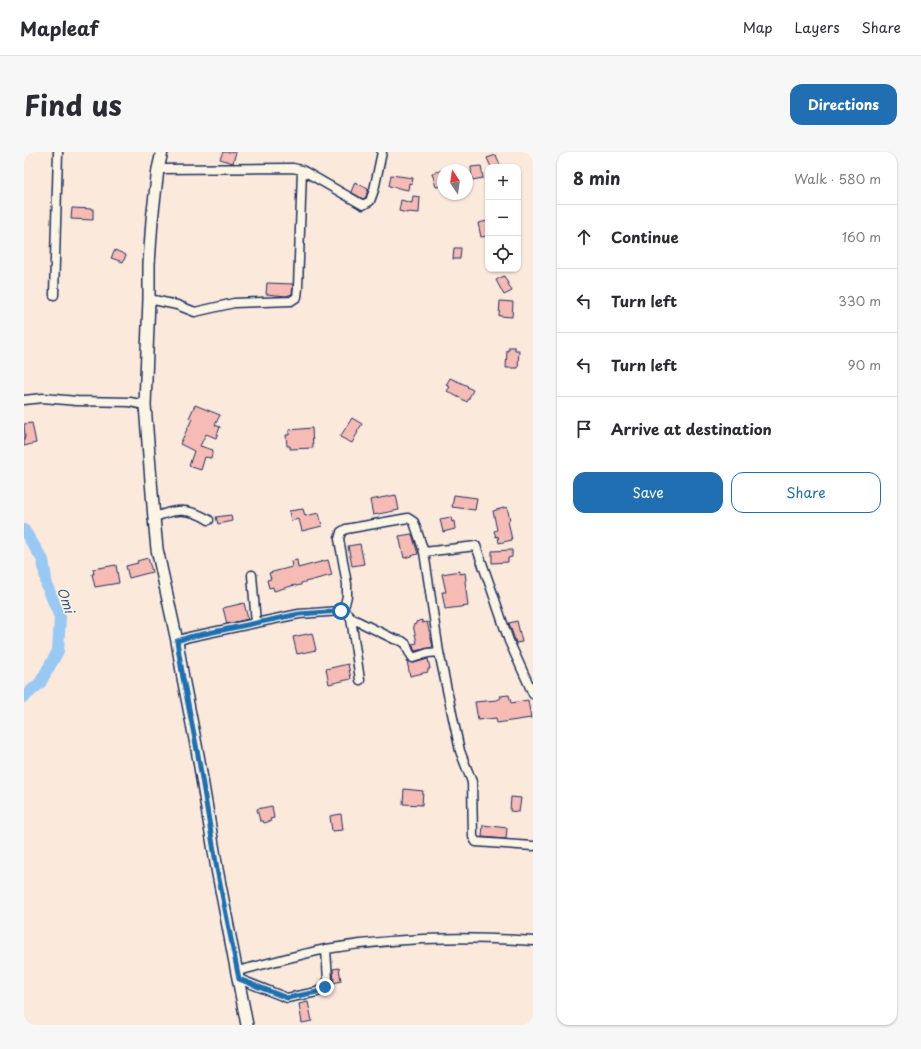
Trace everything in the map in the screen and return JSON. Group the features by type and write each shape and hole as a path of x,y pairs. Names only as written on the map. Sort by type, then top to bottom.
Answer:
{"street":[{"path":"54,295 58,152"},
{"path":"162,152 158,169 149,264 145,404 154,518 158,549 177,641 217,869 247,1025"},
{"path":"158,169 293,168 302,170 363,205 370,201 374,190 382,152"},
{"path":"149,299 177,305 195,312 234,303 291,301 297,297 302,170"},
{"path":"24,400 43,398 145,404"},
{"path":"154,518 166,512 188,511 202,515 209,520"},
{"path":"341,611 347,596 339,539 341,532 346,528 408,518 414,522 424,552 439,652 460,751 472,782 473,837 476,842 533,846"},
{"path":"424,552 476,546 509,641 533,694"},
{"path":"252,575 256,623"},
{"path":"177,641 189,637 299,614 341,611 348,614 351,618 394,639 402,641 406,644 413,658 428,653 439,652"},
{"path":"351,618 360,680"},
{"path":"238,975 326,950 387,942 439,938 488,937 533,941"},
{"path":"238,975 287,998 317,992 325,987 328,980 326,950"}],"building":[{"path":"223,152 236,152 233,163 220,159"},
{"path":"496,155 500,164 490,164 487,158"},
{"path":"481,166 483,178 473,180 473,167"},
{"path":"437,172 437,187 436,187 432,173"},
{"path":"391,175 413,178 412,184 409,183 408,190 389,186"},
{"path":"355,182 368,189 366,197 363,199 351,192"},
{"path":"413,196 420,197 419,213 399,211 401,200 412,203"},
{"path":"72,208 93,209 93,220 71,219"},
{"path":"485,222 485,236 481,237 478,223"},
{"path":"454,248 461,248 460,259 453,259"},
{"path":"115,250 126,255 123,262 111,258"},
{"path":"504,276 512,291 504,295 496,280"},
{"path":"267,283 293,284 292,294 286,296 266,294"},
{"path":"500,301 513,302 512,317 499,316"},
{"path":"509,347 515,347 515,350 519,350 518,368 506,368 507,350 509,350"},
{"path":"450,378 468,386 467,387 473,390 467,402 447,391 450,387 446,385"},
{"path":"195,405 220,415 215,425 220,427 216,438 206,434 200,446 213,450 211,458 205,457 201,470 189,466 194,451 180,444 192,419 189,418"},
{"path":"352,418 362,424 352,443 340,437"},
{"path":"32,423 36,443 24,446 24,424"},
{"path":"312,428 313,448 290,449 290,446 287,446 286,435 289,435 289,430"},
{"path":"396,495 399,510 373,515 370,500"},
{"path":"454,495 477,498 475,510 452,507"},
{"path":"507,507 512,540 499,543 498,536 496,537 494,531 497,530 493,511"},
{"path":"303,509 305,516 319,513 322,526 302,531 299,519 291,521 289,511"},
{"path":"231,515 232,521 218,524 216,517"},
{"path":"451,517 452,522 454,521 455,529 443,532 440,519"},
{"path":"412,534 418,554 404,558 399,536"},
{"path":"360,544 364,564 352,566 348,546"},
{"path":"512,550 512,557 508,558 508,562 492,563 492,551"},
{"path":"148,558 152,572 129,578 126,566 138,563 137,561"},
{"path":"297,560 298,568 328,560 332,575 301,583 301,585 295,585 274,591 273,587 269,588 267,580 271,579 269,573 292,567 291,561"},
{"path":"116,565 119,583 95,587 92,574 94,574 93,569"},
{"path":"460,571 460,574 465,573 468,606 445,609 442,592 446,592 442,574"},
{"path":"244,603 248,619 227,624 223,608"},
{"path":"422,620 422,623 427,622 433,647 415,651 412,644 417,643 413,625"},
{"path":"517,621 522,642 516,643 509,623"},
{"path":"312,633 316,650 297,654 293,637"},
{"path":"428,659 430,669 428,669 428,672 410,676 407,661 414,663"},
{"path":"348,664 351,679 329,684 326,669"},
{"path":"509,695 511,703 528,700 531,718 497,723 496,718 478,720 475,702 497,700 501,698 500,696"},
{"path":"404,789 423,791 422,805 403,804"},
{"path":"511,797 521,798 519,812 510,811"},
{"path":"272,806 274,818 270,819 271,821 264,823 263,821 260,821 257,809"},
{"path":"341,814 343,830 332,831 330,816"},
{"path":"483,825 507,828 506,839 482,837"},
{"path":"339,968 341,981 334,983 333,969"},
{"path":"308,1002 312,1021 302,1023 299,1004"}],"waterway":[{"name":"Omi","path":"24,530 43,560 47,586 60,617 58,651 40,683 24,697"}],"route":[{"path":"325,987 317,992 287,998 239,979 217,869 177,641 189,637 299,614 341,611"}]}
